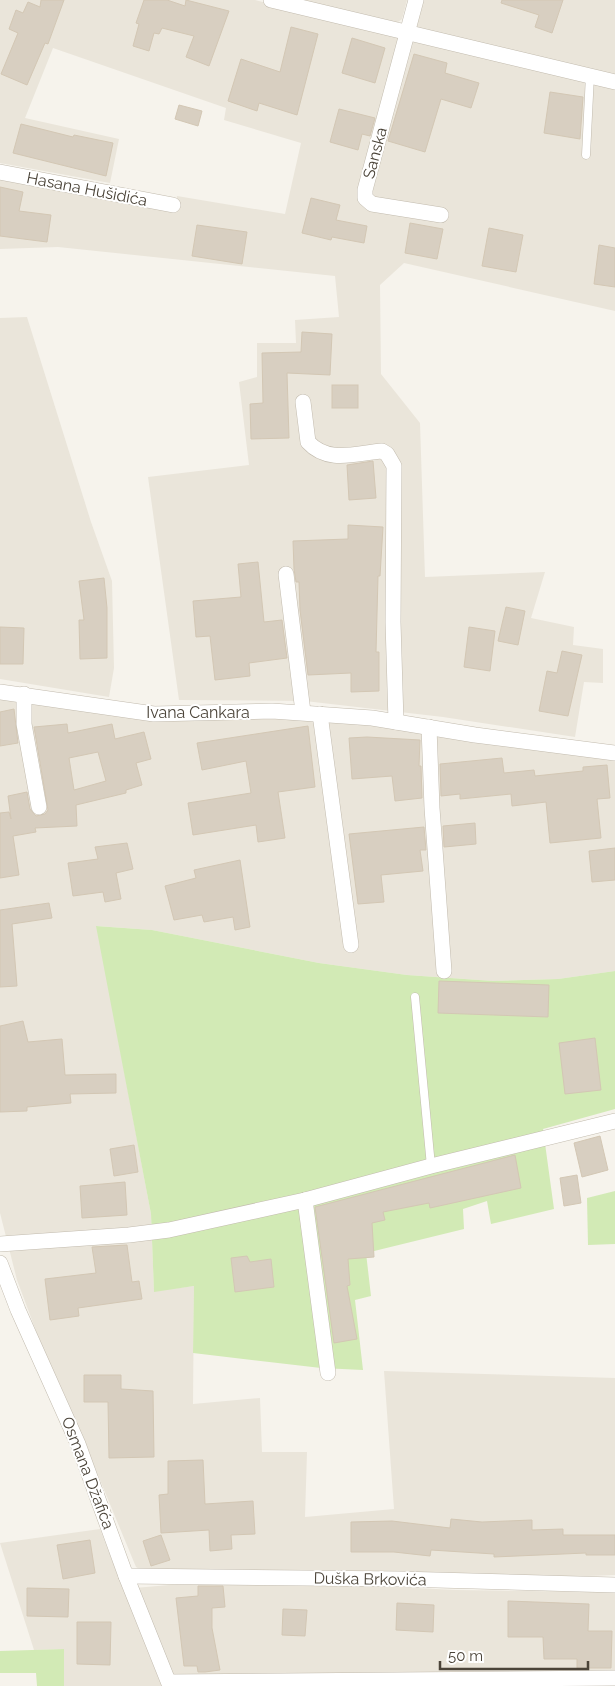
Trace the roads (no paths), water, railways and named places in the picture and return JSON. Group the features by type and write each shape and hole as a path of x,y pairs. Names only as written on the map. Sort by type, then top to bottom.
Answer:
{"street":[{"path":"271,0 615,82"},
{"name":"Sanska","path":"416,0 365,190 365,198 372,204 441,216"},
{"name":"Hasana Hušidića","path":"0,172 173,205"},
{"path":"303,402 308,442 319,452 333,456 382,451 388,454 394,466 393,622 396,722"},
{"path":"286,574 303,712"},
{"name":"Ivana Cankara","path":"0,692 154,714 303,712 396,722 475,735 615,752"},
{"path":"24,694 24,724 39,807"},
{"path":"320,714 351,945"},
{"path":"429,727 432,808 444,971"},
{"path":"0,1244 129,1235 170,1230 305,1200 432,1166 615,1121"},
{"path":"305,1200 328,1373"},
{"name":"Osmana Džafića","path":"0,1263 18,1310 78,1444 126,1576 170,1684"},
{"name":"Duška Brkovića","path":"126,1576 399,1579 615,1585"},
{"path":"170,1684 615,1678"}],"lane":[{"path":"586,154 590,75"},
{"path":"415,997 432,1166"}]}
